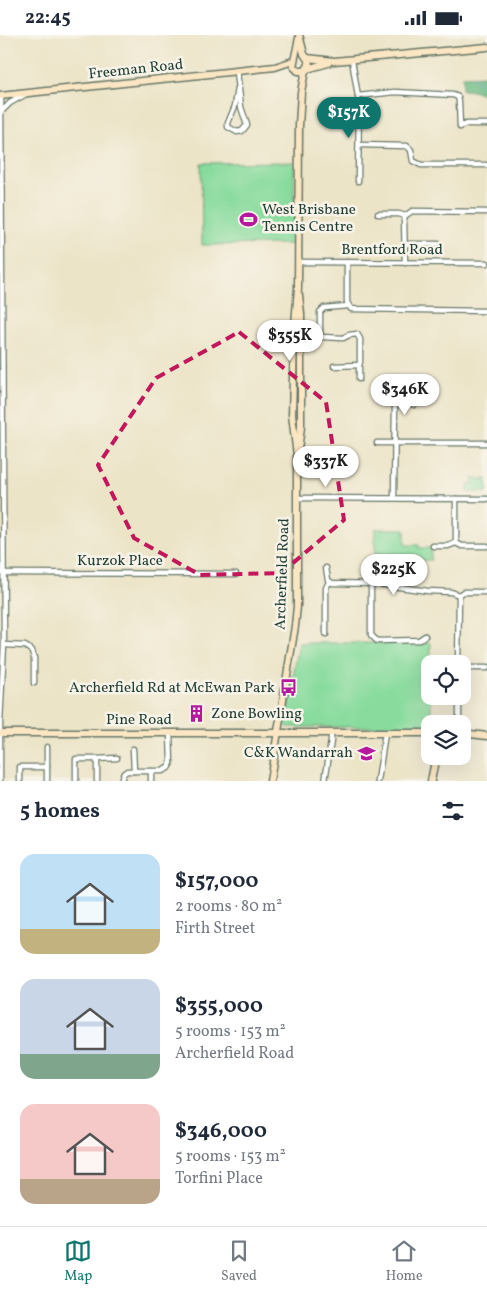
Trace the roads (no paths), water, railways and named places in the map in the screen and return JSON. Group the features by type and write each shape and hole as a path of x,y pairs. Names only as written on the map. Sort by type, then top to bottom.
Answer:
{"street":[{"path":"299,36 309,63 306,70"},
{"path":"299,36 293,66 296,70 306,70 334,61"},
{"path":"294,60 299,56 334,61 352,60 487,47"},
{"name":"Freeman Road","path":"0,96 237,72 275,67 294,60"},
{"path":"352,60 358,96 358,181"},
{"name":"Freeman Road","path":"275,67 296,70"},
{"name":"Archerfield Road","path":"296,70 302,92"},
{"name":"Archerfield Road","path":"270,781 296,616 297,456 292,415 294,336 298,288 299,126 306,70"},
{"path":"237,72 241,107 247,125 242,131 237,132 228,127 228,123 236,105 238,88"},
{"path":"358,96 395,92 453,95 458,97 460,101 460,127 466,124 487,124"},
{"path":"1,112 10,103 27,94"},
{"path":"0,96 4,645 0,781"},
{"path":"359,145 407,145 411,150 413,161 421,165 487,165"},
{"path":"378,214 405,215 412,211 487,212"},
{"path":"405,215 405,263"},
{"path":"404,244 438,244"},
{"name":"Brentford Road","path":"298,262 487,263"},
{"path":"347,262 348,306"},
{"path":"359,379 360,340 357,334 343,337 322,337 320,333 321,309 348,306 354,310 486,311"},
{"path":"334,366 359,365"},
{"path":"414,396 414,405"},
{"path":"394,498 395,401 399,397 422,396"},
{"path":"377,443 487,443"},
{"path":"297,498 487,499"},
{"path":"456,499 456,543"},
{"path":"432,546 448,546 456,543 462,546 487,546"},
{"path":"326,568 326,577 330,582 371,583 428,591 451,592 459,595"},
{"name":"Kurzok Place","path":"3,573 236,574"},
{"path":"326,634 326,589 330,582"},
{"path":"371,583 371,635 373,639 377,641 419,640 425,636"},
{"path":"459,595 463,592 487,592"},
{"path":"458,655 459,595"},
{"path":"4,645 25,646 32,651 34,658 34,683"},
{"path":"471,668 487,668"},
{"name":"Pine Road","path":"0,733 421,733"},
{"path":"121,781 122,775 125,772 164,770 170,767 170,733"},
{"path":"325,781 332,741 331,733"},
{"path":"378,781 385,733"},
{"path":"471,734 487,736"},
{"path":"47,781 48,747"},
{"path":"133,749 134,771"},
{"path":"76,781 76,759 117,758"},
{"path":"97,759 97,781"},
{"path":"431,781 434,765"},
{"path":"20,781 20,767 47,767"},
{"path":"151,771 151,781"}],"waterway":[{"path":"473,78 487,86"}],"place":[{"name":"West Brisbane Tennis Centre","path":"248,219"},
{"name":"Archerfield Rd at McEwan Park","path":"289,688"},
{"name":"Zone Bowling","path":"197,714"},
{"name":"C&K Wandarrah","path":"367,753"}]}
